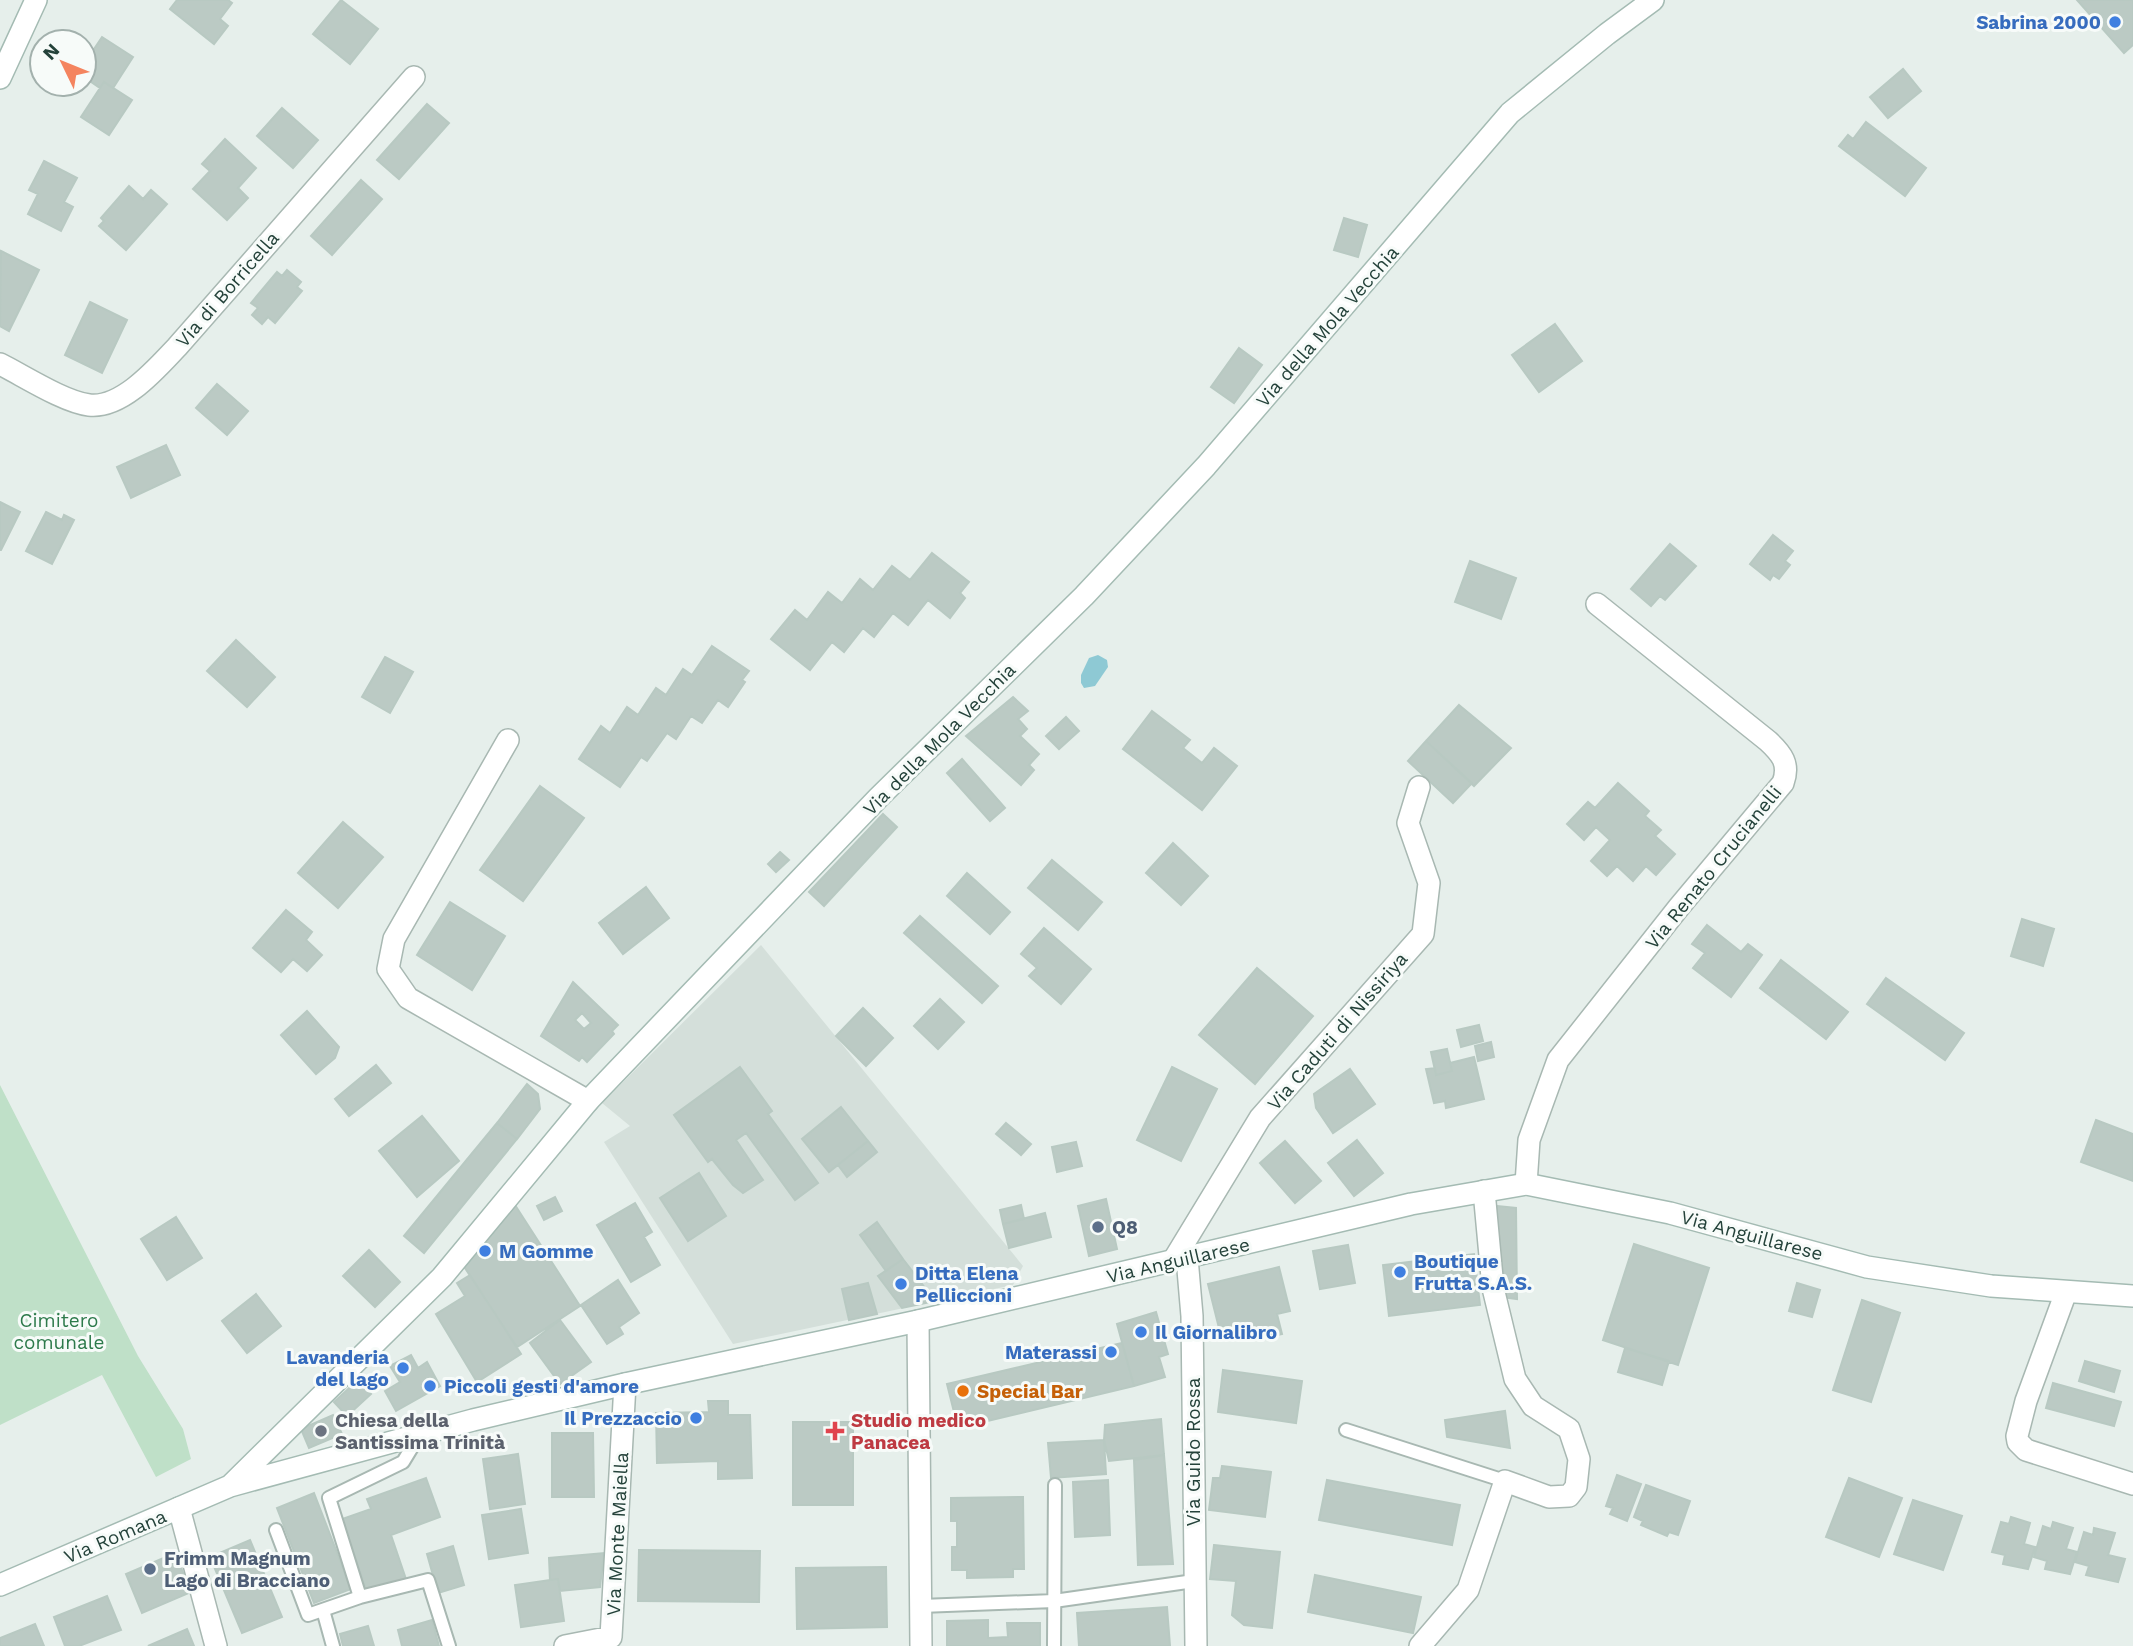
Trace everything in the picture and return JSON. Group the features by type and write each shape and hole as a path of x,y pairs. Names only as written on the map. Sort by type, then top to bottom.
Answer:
{"street":[{"path":"0,78 36,0"},
{"name":"Via della Mola Vecchia","path":"230,1486 442,1277 588,1101 878,798 1084,596 1197,476 1510,113 1653,0"},
{"name":"Via di Borricella","path":"0,364 75,401 91,406 110,402 129,392 154,372 414,77"},
{"name":"Via Renato Crucianelli","path":"1526,1184 1529,1140 1558,1060 1679,907 1783,783 1786,775 1785,761 1768,741 1598,604"},
{"path":"508,740 394,939 388,969 408,998 588,1101"},
{"name":"Via Caduti di Nissiriya","path":"1180,1259 1260,1118 1423,934 1429,883 1408,823 1419,787"},
{"name":"Via Anguillarese","path":"230,1486 420,1434 625,1384 918,1321 1411,1204 1526,1184 1670,1213 1867,1267 1991,1286 2133,1296"},
{"path":"1420,1646 1468,1590 1505,1481 1549,1497 1569,1496 1576,1487 1579,1459 1569,1429 1533,1405 1515,1379 1493,1288 1484,1191"},
{"name":"Via Guido Rossa","path":"1180,1259 1192,1330 1196,1646"},
{"path":"2066,1292 2026,1401 2017,1436 2018,1442 2026,1450 2133,1484"},
{"path":"918,1321 921,1646"},
{"name":"Via Monte Maiella","path":"565,1646 611,1637 625,1384"},
{"name":"Via Romana","path":"0,1585 230,1486"},
{"path":"179,1508 216,1646"}],"lane":[{"path":"1346,1430 1505,1481"},
{"path":"360,1597 329,1498 403,1462 420,1434"},
{"path":"1054,1646 1055,1485"},
{"path":"276,1530 308,1615 360,1597 428,1580 449,1646"},
{"path":"921,1606 1054,1601 1194,1581"},
{"path":"323,1610 334,1646"}],"shaded area":[{"path":"761,945 1023,1266 1013,1285 733,1344 604,1142 630,1126 602,1103"}],"green space":[{"name":"Cimitero comunale","path":"0,1085 138,1356 183,1429 191,1459 156,1477 102,1375 0,1425"}],"water":[{"path":"1098,655 1107,660 1108,667 1095,686 1084,688 1081,675 1089,658"}],"building":[{"path":"177,0 228,0 232,3 220,19 228,26 214,44 170,9"},
{"path":"341,0 378,29 350,64 313,34"},
{"name":"Sabrina 2000","path":"2077,0 2133,0 2133,45 2124,53"},
{"path":"102,37 133,57 113,88 104,82 100,88 98,87 98,43"},
{"path":"1903,69 1921,91 1888,118 1870,97"},
{"path":"104,82 132,100 109,135 81,117 93,98 98,98 98,91"},
{"path":"427,104 449,123 399,179 377,160"},
{"path":"282,108 318,140 293,168 257,136"},
{"path":"1866,122 1926,168 1905,196 1839,146 1848,135 1853,139"},
{"path":"225,139 256,168 238,188 248,198 227,220 193,189 210,171 202,164"},
{"path":"44,161 77,178 64,202 73,207 61,231 28,214 38,194 29,190"},
{"path":"361,180 382,199 332,255 311,236"},
{"path":"129,186 143,199 151,190 167,204 126,250 99,226 104,221 101,218"},
{"path":"1344,218 1367,225 1358,257 1334,250"},
{"path":"1,251 39,270 9,331 0,326"},
{"path":"287,270 301,282 297,287 302,291 275,323 268,317 262,324 252,315 258,308 251,303 277,272 282,276"},
{"path":"90,302 127,320 102,373 65,355"},
{"path":"1555,324 1582,361 1539,392 1512,355"},
{"path":"1239,348 1262,365 1234,403 1211,387"},
{"path":"217,384 248,411 227,435 196,408"},
{"path":"166,445 180,475 131,498 117,467"},
{"path":"0,502 20,512 1,550 0,550"},
{"path":"46,512 62,520 64,515 74,520 52,564 26,551"},
{"path":"1773,535 1793,551 1785,561 1790,565 1779,579 1773,575 1770,580 1750,564"},
{"path":"1670,544 1696,566 1665,600 1660,596 1651,606 1631,589"},
{"path":"932,553 969,582 960,593 965,598 950,618 928,600 908,625 893,613 874,637 863,628 844,652 832,642 810,670 771,639 795,610 807,620 828,592 842,603 860,579 873,590 892,566 910,580"},
{"path":"1470,561 1516,578 1501,619 1455,602"},
{"path":"236,640 275,677 247,707 207,671"},
{"path":"712,646 749,671 728,707 718,700 702,723 691,716 676,739 667,733 647,761 641,757 620,787 579,759 601,726 610,733 627,707 638,715 656,688 666,695 683,669 692,675"},
{"path":"385,657 413,672 390,713 362,697"},
{"path":"1013,697 1028,711 1018,719 1027,729 1020,736 1039,754 1029,765 1034,770 1021,785 966,736"},
{"path":"1459,705 1511,748 1474,786 1426,741"},
{"path":"1152,711 1190,740 1183,748 1202,763 1214,748 1237,766 1202,810 1123,749"},
{"path":"1066,717 1079,731 1059,749 1046,736"},
{"path":"1426,741 1472,783 1453,803 1408,761"},
{"path":"962,759 1005,808 990,821 947,773"},
{"path":"1618,783 1649,811 1645,816 1661,830 1655,836 1675,854 1656,875 1646,866 1633,881 1617,866 1607,876 1591,861 1610,840 1596,827 1584,840 1567,824 1588,802 1595,808"},
{"path":"540,786 584,818 523,901 480,870"},
{"path":"883,814 897,827 824,906 809,892"},
{"path":"343,822 383,857 338,908 298,873"},
{"path":"1173,843 1208,876 1181,905 1146,873"},
{"path":"780,852 789,860 776,872 768,864"},
{"path":"1052,860 1102,902 1078,930 1028,888"},
{"path":"967,873 1010,912 990,934 947,896"},
{"path":"646,887 669,918 623,954 599,923"},
{"path":"450,902 505,936 472,990 417,955"},
{"path":"286,910 312,932 306,940 322,955 307,971 293,959 281,972 253,948"},
{"path":"920,916 998,986 982,1003 904,933"},
{"path":"2022,919 2054,929 2043,966 2011,956"},
{"path":"1707,925 1741,952 1748,944 1762,955 1731,997 1693,968 1705,953 1692,944"},
{"path":"1044,928 1091,969 1061,1004 1029,976 1037,968 1021,954"},
{"path":"1781,960 1848,1012 1826,1039 1760,988"},
{"path":"1257,968 1313,1016 1255,1084 1199,1035"},
{"path":"1886,978 1964,1033 1945,1060 1867,1004"},
{"path":"573,982 618,1025 612,1031 614,1034 587,1062 582,1057 579,1061 541,1036","holes":["582,1013 591,1023 584,1029 575,1020"]},
{"path":"940,999 964,1022 938,1049 914,1026"},
{"path":"863,1008 893,1038 866,1066 836,1036"},
{"path":"307,1011 339,1047 335,1058 316,1074 281,1035"},
{"path":"1479,1025 1483,1041 1461,1047 1457,1030"},
{"path":"1491,1042 1494,1057 1478,1061 1475,1046"},
{"path":"1447,1049 1452,1071 1436,1075 1431,1052"},
{"path":"1474,1057 1484,1099 1446,1108 1445,1101 1434,1103 1426,1069 1435,1068 1436,1075 1452,1071 1450,1063"},
{"path":"376,1065 391,1083 349,1116 335,1099"},
{"path":"740,1067 772,1111 768,1114 818,1183 795,1200 746,1133 736,1140 763,1180 743,1193 712,1159 708,1162 674,1115"},
{"path":"1172,1067 1217,1089 1181,1161 1137,1140"},
{"path":"1350,1069 1375,1104 1333,1133 1316,1108 1314,1094"},
{"path":"527,1084 538,1094 540,1109 517,1139 497,1123"},
{"path":"841,1107 868,1141 829,1172 802,1139"},
{"path":"422,1116 459,1161 417,1197 379,1151"},
{"path":"2096,1120 2133,1134 2133,1181 2081,1162"},
{"path":"497,1123 517,1139 424,1253 404,1236"},
{"path":"1006,1123 1031,1144 1021,1155 996,1134"},
{"path":"1357,1140 1383,1173 1354,1196 1328,1163"},
{"path":"868,1141 877,1152 847,1177 838,1165"},
{"path":"1285,1141 1321,1181 1295,1203 1260,1163"},
{"path":"1076,1142 1082,1166 1057,1172 1052,1147"},
{"path":"699,1173 726,1216 688,1241 660,1198"},
{"path":"555,1197 562,1211 544,1220 537,1206"},
{"name":"Q8","path":"1106,1199 1117,1249 1089,1256 1078,1206"},
{"path":"635,1203 652,1232 644,1237 660,1265 631,1282 597,1225"},
{"path":"515,1205 580,1306 517,1347 463,1265"},
{"path":"1021,1205 1024,1219 1003,1224 1000,1210"},
{"path":"1497,1206 1516,1208 1517,1299 1502,1297 1497,1283"},
{"path":"1045,1213 1051,1237 1009,1248 1003,1224"},
{"path":"176,1217 202,1258 167,1280 141,1239"},
{"path":"877,1222 903,1259 886,1271 860,1235"},
{"path":"1634,1244 1709,1268 1678,1365 1603,1340"},
{"path":"1348,1245 1355,1283 1320,1289 1313,1251"},
{"path":"369,1250 400,1282 375,1307 343,1276"},
{"path":"1474,1254 1480,1305 1389,1316 1383,1265"},
{"path":"903,1259 935,1301 902,1308 878,1276"},
{"path":"1279,1267 1290,1311 1277,1314 1282,1334 1256,1340 1253,1326 1229,1332 1228,1326 1219,1328 1208,1284"},
{"path":"470,1275 521,1354 477,1382 436,1314 465,1296 457,1283"},
{"path":"618,1280 639,1313 619,1327 623,1334 607,1344 581,1305"},
{"path":"868,1283 877,1314 849,1320 842,1289"},
{"path":"1797,1283 1820,1290 1812,1317 1789,1311"},
{"path":"256,1294 281,1326 247,1353 222,1321"},
{"path":"1862,1300 1900,1313 1871,1402 1833,1390"},
{"path":"1156,1312 1168,1354 1159,1357 1165,1377 1134,1386 1117,1324"},
{"path":"560,1320 591,1362 560,1384 530,1343"},
{"path":"1122,1343 1134,1386 958,1428 947,1384"},
{"path":"1625,1348 1669,1361 1662,1385 1618,1372"},
{"path":"411,1355 418,1368 427,1362 440,1386 396,1411 385,1391 400,1382 390,1366"},
{"path":"2085,1361 2120,1371 2114,1392 2079,1381"},
{"path":"1223,1370 1302,1381 1296,1423 1218,1412"},
{"path":"358,1380 371,1394 347,1416 334,1402"},
{"path":"2053,1383 2121,1402 2114,1426 2046,1408"},
{"path":"708,1401 728,1401 728,1415 750,1415 752,1478 718,1479 718,1461 657,1463 656,1413 709,1412"},
{"path":"1505,1411 1510,1448 1447,1437 1445,1420"},
{"name":"Chiesa della Santissima Trinità","path":"333,1415 342,1434 309,1448 301,1429"},
{"path":"1161,1419 1164,1455 1109,1461 1104,1440 1105,1425"},
{"path":"793,1422 853,1422 853,1505 793,1505"},
{"path":"552,1433 593,1433 594,1497 552,1497"},
{"path":"1104,1440 1106,1474 1051,1478 1048,1443"},
{"path":"518,1454 525,1504 490,1509 483,1459"},
{"path":"1164,1455 1173,1564 1138,1565 1134,1460"},
{"path":"1222,1466 1271,1472 1265,1517 1209,1510 1213,1478 1220,1478"},
{"path":"1617,1475 1641,1484 1627,1521 1610,1514 1613,1508 1606,1506"},
{"path":"426,1478 440,1517 391,1535 406,1579 367,1592 342,1519 371,1509 367,1499"},
{"path":"1849,1478 1902,1498 1879,1557 1826,1537"},
{"path":"1108,1480 1110,1535 1075,1537 1073,1482"},
{"path":"1327,1480 1460,1505 1452,1545 1319,1520"},
{"path":"1646,1485 1690,1501 1678,1535 1669,1532 1667,1536 1641,1525 1643,1521 1634,1517"},
{"path":"314,1493 351,1589 314,1603 277,1508"},
{"path":"1023,1497 1024,1569 1013,1569 1013,1577 967,1578 967,1570 952,1570 952,1547 957,1547 957,1521 951,1521 951,1498"},
{"path":"1913,1500 1962,1516 1943,1570 1894,1554"},
{"path":"521,1509 528,1553 489,1559 482,1515"},
{"path":"2011,1517 2030,1523 2024,1544 2035,1547 2028,1569 2003,1564 2005,1555 1992,1552 2001,1522 2009,1524"},
{"path":"2053,1522 2073,1528 2066,1549 2077,1552 2070,1574 2045,1569 2047,1561 2034,1557 2043,1526 2051,1529"},
{"path":"2094,1528 2115,1533 2108,1555 2125,1559 2118,1582 2086,1575 2089,1566 2075,1562 2084,1532 2093,1535"},
{"path":"250,1540 282,1617 242,1633 210,1557"},
{"path":"1214,1545 1280,1552 1272,1628 1244,1625 1232,1615 1236,1581 1210,1579"},
{"path":"453,1546 464,1585 438,1593 427,1554"},
{"path":"639,1550 760,1551 759,1602 638,1601"},
{"path":"175,1553 191,1592 142,1613 126,1574"},
{"path":"604,1553 600,1587 560,1591 558,1579 550,1580 549,1558"},
{"path":"886,1567 887,1627 797,1629 796,1568"},
{"path":"1315,1575 1421,1597 1413,1633 1308,1612"},
{"path":"558,1579 564,1621 521,1627 515,1585"},
{"path":"107,1596 121,1630 79,1646 65,1646 54,1617"},
{"path":"1167,1607 1170,1646 1079,1646 1077,1613"},
{"path":"432,1620 439,1646 402,1646 398,1630"},
{"path":"988,1620 988,1638 1008,1637 1007,1623 1040,1623 1040,1646 947,1646 947,1621"},
{"path":"35,1624 44,1646 0,1646 0,1638"},
{"path":"368,1626 374,1646 343,1646 340,1634"},
{"path":"187,1629 194,1646 148,1646"}],"place":[{"name":"Sabrina 2000","path":"2115,22"},
{"name":"Q8","path":"1098,1227"},
{"name":"M Gomme","path":"485,1251"},
{"name":"Boutique Frutta S.A.S.","path":"1400,1272"},
{"name":"Ditta Elena Pelliccioni","path":"901,1284"},
{"name":"Il Giornalibro","path":"1141,1332"},
{"name":"Materassi","path":"1111,1352"},
{"name":"Lavanderia del lago","path":"403,1368"},
{"name":"Piccoli gesti d'amore","path":"430,1386"},
{"name":"Special Bar","path":"963,1391"},
{"name":"Il Prezzaccio","path":"696,1418"},
{"name":"Chiesa della Santissima Trinità","path":"321,1431"},
{"name":"Studio medico Panacea","path":"835,1431"},
{"name":"Frimm Magnum Lago di Bracciano","path":"150,1569"}]}
